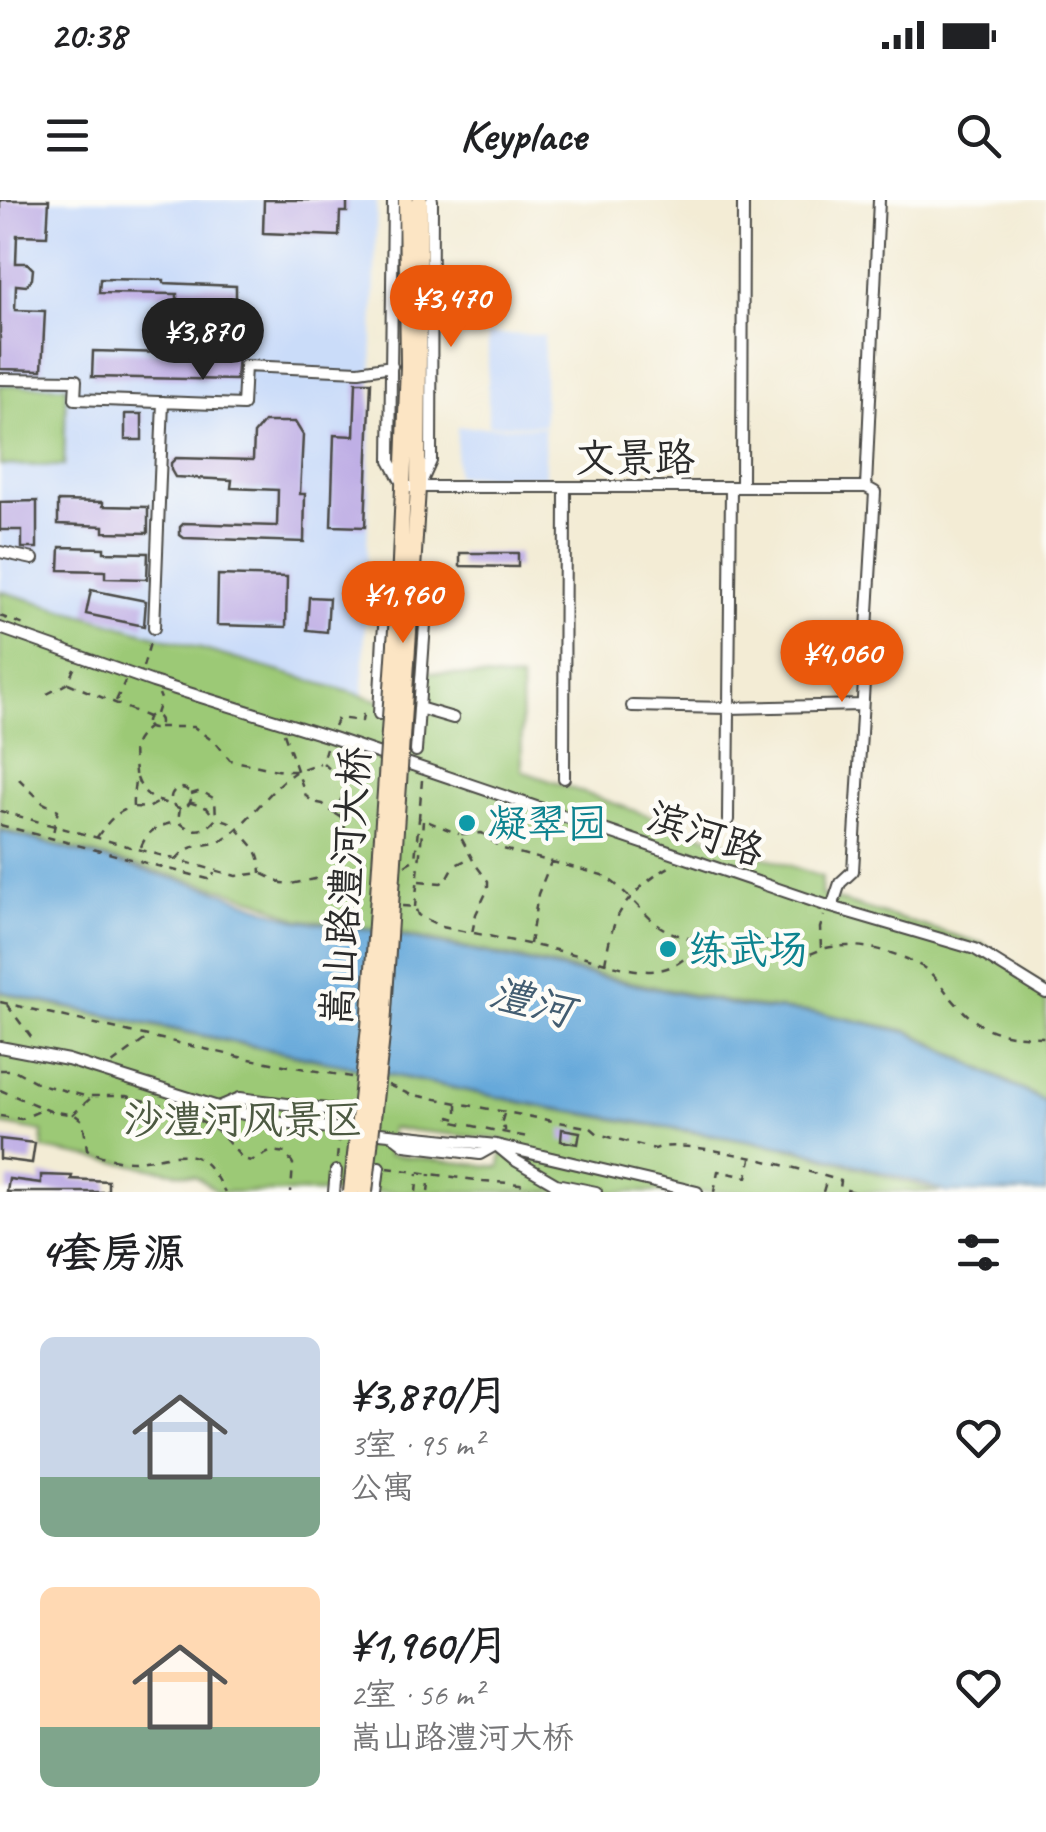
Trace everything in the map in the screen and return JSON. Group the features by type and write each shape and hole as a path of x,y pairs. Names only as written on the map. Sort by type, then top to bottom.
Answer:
{"main road":[{"path":"406,200 411,488"},
{"path":"406,585 420,200"},
{"name":"嵩山路澧河大桥","path":"351,1192 406,585"},
{"name":"嵩山路澧河大桥","path":"364,1192 383,1027 406,585"}],"street":[{"path":"393,200 390,461 411,488 430,462 432,200"},
{"path":"728,820 743,200"},
{"path":"830,907 840,883 852,871 875,492 866,487 879,200"},
{"path":"0,379 76,380 76,399 243,404 244,366 360,371 392,366"},
{"path":"154,628 163,402"},
{"name":"文景路","path":"411,488 866,487"},
{"path":"564,778 565,488"},
{"path":"0,552 32,559"},
{"path":"379,714 389,584 407,568 427,596 416,751"},
{"name":"滨河路","path":"0,628 830,907 976,948 1046,993"},
{"path":"632,706 862,705"},
{"path":"419,708 453,718"},
{"path":"0,1047 103,1071 273,1122 496,1145 697,1192"},
{"path":"218,1108 240,1098 342,1112"},
{"path":"273,1122 274,1103"},
{"path":"310,1127 312,1108"},
{"path":"496,1145 555,1188 596,1192"},
{"path":"376,1192 379,1166"},
{"path":"334,1192 336,1170"}],"path":[{"path":"0,616 32,628"},
{"path":"115,702 125,680 135,676 154,628"},
{"path":"47,694 68,683 79,656"},
{"path":"153,682 162,699 156,716"},
{"path":"68,683 148,717 156,716"},
{"path":"322,762 338,718 362,721 364,715 379,714"},
{"path":"156,716 160,721 158,727"},
{"path":"148,717 149,727"},
{"path":"281,723 306,796 344,818 346,827 334,875"},
{"path":"190,802 180,808 142,790 131,758 134,742 149,727 194,727 217,744 230,760 282,771 296,771 322,762"},
{"path":"322,762 345,778 336,814"},
{"path":"282,771 294,764"},
{"path":"422,769 415,907 418,915 442,927 590,958 631,972 679,963 701,941"},
{"path":"178,859 185,850 224,840 296,771"},
{"path":"132,807 136,776"},
{"path":"19,779 43,803 58,810 52,839"},
{"path":"174,806 171,797 176,789 183,788 190,795 190,802"},
{"path":"178,821 198,831 216,819 214,799 202,791 190,795"},
{"path":"96,838 122,809 148,808 159,801"},
{"path":"190,802 207,808 216,819"},
{"path":"178,821 180,808"},
{"path":"0,811 236,876 261,873 292,884 334,875 382,889"},
{"path":"421,818 459,834 482,833 503,849 602,875 660,927 701,941 737,937 760,940 788,953 806,956 821,949 849,945 877,948 924,967 957,1005 994,1033 1046,1037"},
{"path":"404,866 415,859 421,818"},
{"path":"216,819 238,826 258,852 261,873"},
{"path":"140,849 151,830 178,821"},
{"path":"0,825 212,880 214,871"},
{"path":"459,834 488,882 472,933"},
{"path":"418,880 441,883 454,866 472,858"},
{"path":"605,964 619,914 658,872 688,858"},
{"path":"530,944 538,894 552,860"},
{"path":"410,862 420,862"},
{"path":"401,906 415,907"},
{"path":"821,949 820,928 830,907"},
{"path":"3,1003 244,1058 358,1079"},
{"path":"3,1003 45,1056"},
{"path":"103,1071 150,1036"},
{"path":"0,1070 14,1070 40,1084 85,1096 126,1096 174,1108 217,1130 243,1159 251,1161 272,1152 286,1153 293,1164 291,1192"},
{"path":"388,1085 409,1094 591,1128 598,1134 655,1150 661,1146 690,1147 790,1166 841,1181 840,1188 854,1192"},
{"path":"0,1090 82,1121 86,1148 96,1155 134,1162 184,1155 198,1157 224,1192"},
{"path":"72,1115 93,1096"},
{"path":"457,1102 458,1118 450,1117 449,1122 526,1137"},
{"path":"0,1116 21,1119 45,1109"},
{"path":"504,1113 500,1127 506,1128 504,1133"},
{"path":"336,1170 340,1130"},
{"path":"714,1192 718,1171 747,1177 751,1159"},
{"path":"379,1166 520,1184 537,1192"},
{"path":"416,1192 418,1172"},
{"path":"428,1192 430,1173"},
{"path":"823,1192 827,1177"}],"shaded area":[{"path":"0,200 377,200 363,695 0,590"},
{"path":"488,334 544,335 544,425 488,425"},
{"path":"457,427 544,427 545,477 456,476"}],"green space":[{"path":"0,385 66,386 64,466 0,465"},
{"path":"0,591 412,710 413,671 521,680 522,771 822,877 821,895 983,944 1046,990 1046,1101 910,1031 822,1013 743,1005 384,930 298,919 216,887 0,829"},
{"name":"沙澧河风景区","path":"0,992 551,1109 797,1150 940,1192 218,1192 195,1176 42,1149 43,1132 0,1124","holes":["391,1128 503,1140 500,1167 388,1155"]}],"water":[{"name":"澧河","path":"0,831 215,890 298,921 365,929 742,1007 823,1014 909,1033 1046,1103 1046,1192 946,1192 798,1148 547,1107 0,991"}],"building":[{"path":"0,200 49,200 47,236 17,235 16,263 27,263 33,269 26,286 16,285 15,310 45,311 42,370 0,369"},
{"path":"264,200 347,200 347,212 340,212 339,236 263,233"},
{"path":"100,279 236,286 236,303 177,301 177,294 99,293"},
{"path":"93,351 238,355 236,380 92,377"},
{"path":"356,382 371,382 365,527 331,526 334,435 354,436"},
{"path":"125,414 142,414 142,440 125,440"},
{"path":"264,422 295,422 303,435 300,494 305,494 304,542 184,538 180,527 184,523 277,526 278,490 231,488 232,480 175,477 171,470 176,458 253,460 254,434"},
{"path":"37,501 37,548 22,548 22,530 0,530 0,502"},
{"path":"58,501 148,507 148,533 104,532 104,526 58,524"},
{"path":"60,547 148,553 147,579 105,578 105,571 59,570"},
{"path":"460,553 518,553 518,567 460,566"},
{"path":"218,575 287,577 286,627 217,625"},
{"path":"91,590 146,601 144,626 86,614"},
{"path":"309,597 329,598 327,632 307,630"},
{"path":"562,1129 580,1132 578,1144 561,1141"},
{"path":"0,1139 35,1143 32,1163 0,1159"},
{"path":"41,1175 108,1181 108,1192 7,1192 9,1179 41,1183"}],"place":[{"name":"凝翠园","path":"467,823"},
{"name":"练武场","path":"668,949"}]}
